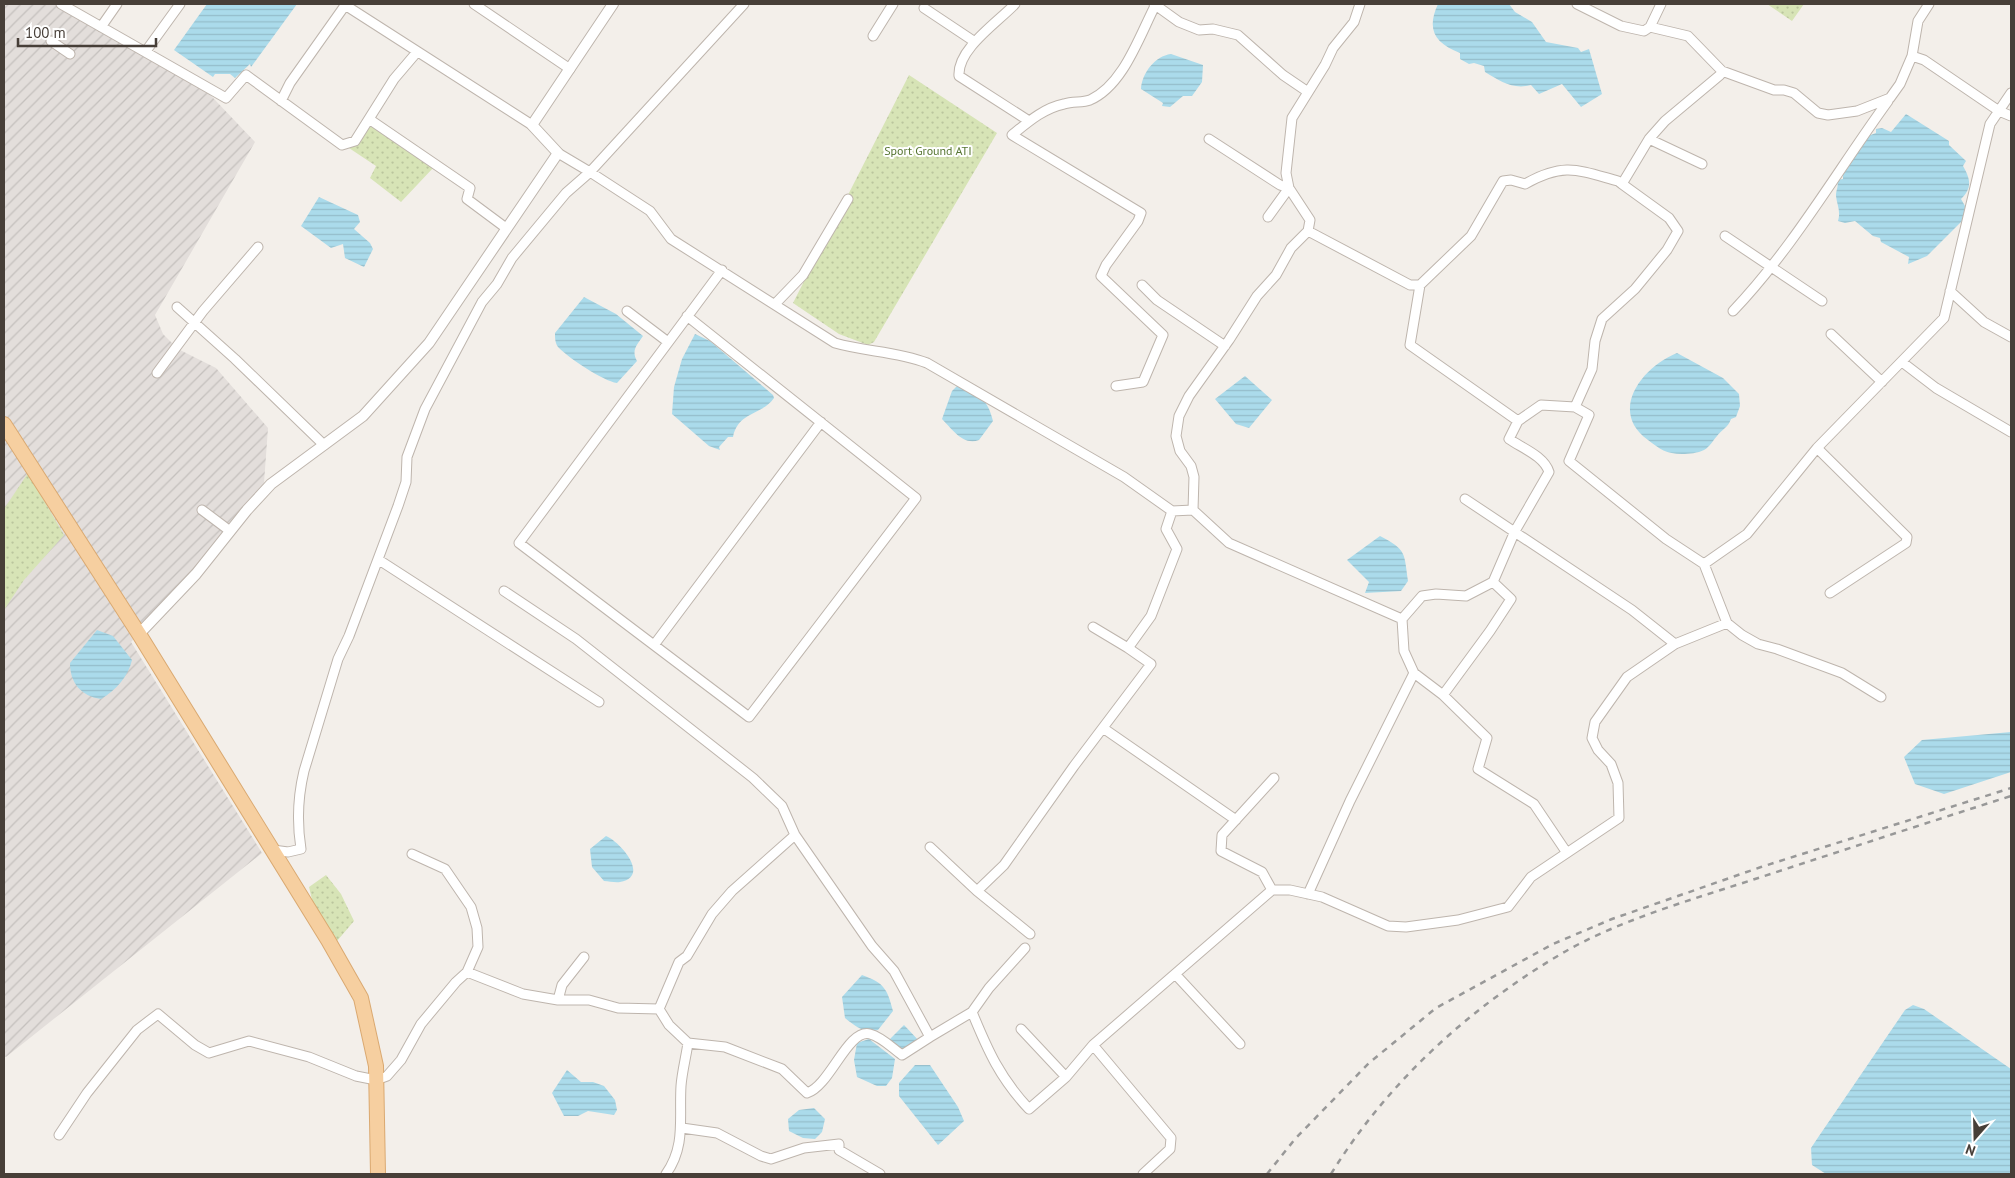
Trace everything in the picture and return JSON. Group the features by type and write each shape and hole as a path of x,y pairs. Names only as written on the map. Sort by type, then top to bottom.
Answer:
{"main road":[{"path":"4,424 139,634 273,850 361,998 376,1066 378,1174"}],"street":[{"path":"61,4 226,98 246,75 342,145 355,141 394,79 417,52"},
{"path":"102,27 117,4"},
{"path":"146,51 180,4"},
{"path":"281,100 290,83 345,4 532,125 558,152 650,211 671,239 835,343 857,349 904,354 927,363 1124,477 1172,511 1194,510 1229,543 1402,619"},
{"path":"474,4 570,68"},
{"path":"532,125 613,4"},
{"path":"273,850 288,852 301,849 298,832 300,788 338,660 379,560 406,482 407,457 425,409 482,302 497,284 529,235 566,193 590,172 744,4"},
{"path":"873,36 893,4"},
{"path":"1015,4 975,42 958,69 959,76 1029,121"},
{"path":"1116,386 1143,382 1163,335 1101,276 1141,213 1012,135 1029,121 1054,107 1091,100 1105,90 1115,80 1136,47 1155,4 1179,22 1199,30 1213,30 1238,36 1283,74 1308,92"},
{"path":"1194,510 1194,477 1191,466 1180,451 1176,436 1179,416 1189,396 1225,346 1257,296 1276,275 1291,248 1308,231 1310,220 1289,188 1286,174 1292,118 1333,48 1354,22 1360,4"},
{"path":"1577,4 1621,26 1644,31 1650,27 1661,4"},
{"path":"1733,311 1769,266 1789,245 1903,78 1912,56 1918,22 1929,4"},
{"path":"922,5 975,42"},
{"path":"1650,27 1688,36 1722,71 1774,90 1794,93 1809,108 1828,115 1856,112 1890,98"},
{"path":"51,41 70,54"},
{"path":"1912,56 1924,60 1999,112 2011,116"},
{"path":"1622,184 1665,120 1720,76 1722,71"},
{"path":"1704,564 1747,534 1817,448 1944,318 1990,124 2011,93"},
{"path":"369,119 470,188 467,199 506,228"},
{"path":"1208,139 1280,185 1289,188"},
{"path":"1650,140 1702,164"},
{"path":"139,634 196,574 271,484 363,416 429,343 558,152"},
{"path":"1518,420 1410,345 1420,285 1471,236 1503,181 1511,180 1525,184 1539,176 1563,168 1580,170 1618,181 1669,218 1678,231 1667,250 1635,289 1602,319 1595,341 1592,369 1576,407"},
{"path":"1268,217 1289,188"},
{"path":"775,304 803,276 848,199"},
{"path":"1308,231 1410,285 1420,285"},
{"path":"1725,236 1822,301"},
{"path":"157,374 204,312 258,247"},
{"path":"688,316 916,498 749,717 519,543 722,270"},
{"path":"1142,284 1157,300 1225,346"},
{"path":"1950,291 1984,322 2011,337"},
{"path":"177,307 235,359 324,445"},
{"path":"627,311 668,342"},
{"path":"1831,334 1882,382"},
{"path":"1902,362 1936,388 2011,432"},
{"path":"1567,854 1534,804 1478,769 1487,738 1443,695 1414,673 1404,651 1402,619 1422,596 1436,594 1466,596 1493,582 1515,531 1549,472 1547,466 1538,457 1509,438 1518,420 1540,405 1576,407 1589,415 1569,461 1666,539 1704,564 1727,623 1742,635 1758,644 1778,649 1842,673 1881,697"},
{"path":"654,645 821,422"},
{"path":"1817,448 1907,537 1906,542 1830,593"},
{"path":"1465,499 1632,610 1675,644"},
{"path":"202,510 230,531"},
{"path":"1128,648 1151,616 1177,549 1166,530 1172,511"},
{"path":"379,560 599,702"},
{"path":"1443,695 1490,632 1511,600 1493,582"},
{"path":"504,591 576,639 753,778 782,806 795,835 872,946 894,971 930,1037"},
{"path":"972,1012 991,1060 1018,1098 1029,1109 1066,1077 1093,1045 1272,890 1290,890 1322,897 1388,926 1406,927 1458,920 1508,907 1531,877 1619,818 1618,783 1611,764 1598,750 1592,738 1595,722 1627,677 1675,644 1727,623"},
{"path":"977,891 1004,865 1102,728 1151,664 1093,626"},
{"path":"1308,894 1350,801 1414,673"},
{"path":"1102,728 1236,820"},
{"path":"1272,890 1262,872 1222,851 1222,835 1274,778"},
{"path":"659,1009 679,962 687,956 712,914 732,891 795,835"},
{"path":"930,848 977,891 1030,934"},
{"path":"59,1135 87,1093 137,1030 158,1014 195,1045 209,1053 248,1041 309,1058 356,1076 376,1080 387,1076 401,1060 422,1024 456,982 467,972 478,948 477,928 471,907 445,869 412,854"},
{"path":"659,1009 668,1025 688,1043 725,1048 782,1069 807,1092 814,1091 845,1048 860,1034 867,1033 877,1037 902,1055 972,1012 988,988 1025,948"},
{"path":"558,1000 562,985 584,957"},
{"path":"467,972 523,994 558,1000 589,1000 618,1008 659,1009"},
{"path":"1176,975 1240,1044"},
{"path":"1021,1029 1066,1077"},
{"path":"666,1174 673,1165 682,1128 681,1087 688,1043"},
{"path":"1093,1045 1171,1138 1170,1149 1143,1174"},
{"path":"682,1128 717,1133 770,1159 804,1148 839,1144 839,1150 880,1174"}],"shaded area":[{"path":"4,4 68,4 197,81 255,142 155,315 163,334 178,349 216,368 268,428 264,483 219,546 131,642 262,853 6,1057 4,1056"}],"green space":[{"path":"1767,4 1804,4 1792,21"},
{"name":"Sport Ground ATI","path":"909,75 997,133 874,342 868,345 839,334 793,303"},
{"path":"368,121 434,167 401,202 370,178 376,166 349,148"},
{"path":"28,473 64,535 24,580 4,610 4,509"},
{"path":"326,875 341,894 354,921 337,941 315,912 309,887"}],"water":[{"path":"207,4 297,4 251,67 250,64 235,78 230,74 215,74 213,77 174,50"},
{"path":"1438,4 1509,4 1515,12 1532,22 1546,42 1578,48 1581,52 1589,49 1602,94 1581,107 1562,84 1539,94 1531,85 1512,85 1496,79 1485,72 1484,66 1474,63 1469,64 1460,59 1460,53 1444,45 1439,40 1433,28 1434,13"},
{"path":"1171,54 1203,65 1202,82 1192,96 1183,96 1170,107 1162,106 1163,103 1141,89 1144,77 1150,66 1165,55"},
{"path":"1906,114 1949,141 1949,145 1966,161 1963,166 1969,180 1969,187 1961,199 1965,206 1964,219 1927,256 1908,264 1909,257 1881,242 1880,238 1873,236 1855,221 1845,223 1838,221 1839,211 1836,196 1837,180 1843,179 1843,170 1868,136 1876,133 1876,129 1882,128 1891,132"},
{"path":"319,197 358,215 360,222 354,229 370,243 373,249 364,267 345,258 343,244 331,248 301,226"},
{"path":"584,297 616,314 643,336 635,351 637,361 617,383 603,378 578,363 557,345 555,333"},
{"path":"695,334 710,341 773,395 774,398 764,408 740,422 733,437 728,437 719,447 720,450 709,446 672,414 674,387 682,359"},
{"path":"1677,353 1723,378 1739,394 1740,406 1736,417 1731,419 1708,447 1702,451 1685,454 1667,452 1648,440 1636,429 1631,416 1630,403 1634,391 1642,379 1652,368"},
{"path":"1245,376 1272,400 1249,428 1236,424 1215,399"},
{"path":"957,386 981,398 991,413 993,421 979,440 968,441 963,439 942,419 952,391"},
{"path":"1380,536 1395,545 1403,553 1408,581 1401,591 1365,593 1369,582 1347,560"},
{"path":"97,630 113,636 132,660 128,672 121,682 112,692 101,699 82,692 72,677 70,663"},
{"path":"2011,732 2011,772 1944,794 1915,784 1904,757 1922,740"},
{"path":"606,836 619,845 630,860 633,874 629,879 618,882 604,881 592,867 590,849"},
{"path":"862,975 884,987 891,1003 893,1011 878,1030 868,1031 845,1018 842,997"},
{"path":"1913,1005 1924,1009 2011,1069 2011,1174 1826,1174 1812,1165 1811,1148 1905,1010"},
{"path":"904,1025 921,1043 903,1059 884,1045"},
{"path":"869,1039 895,1059 892,1078 886,1086 877,1086 857,1077 854,1060 857,1043"},
{"path":"915,1065 930,1065 958,1107 964,1121 938,1145 899,1096 899,1083"},
{"path":"567,1070 581,1082 593,1082 604,1086 615,1100 617,1110 614,1115 588,1111 578,1116 564,1116 552,1093"},
{"path":"814,1108 825,1119 822,1132 815,1139 803,1138 789,1131 788,1119 799,1110"}],"railway":[{"path":"1267,1174 1295,1139 1369,1063 1436,1008 1553,944 1612,919 1761,867 2011,788"},
{"path":"1331,1174 1353,1141 1378,1109 1432,1050 1494,998 1561,954 1630,921 2011,796"}]}
